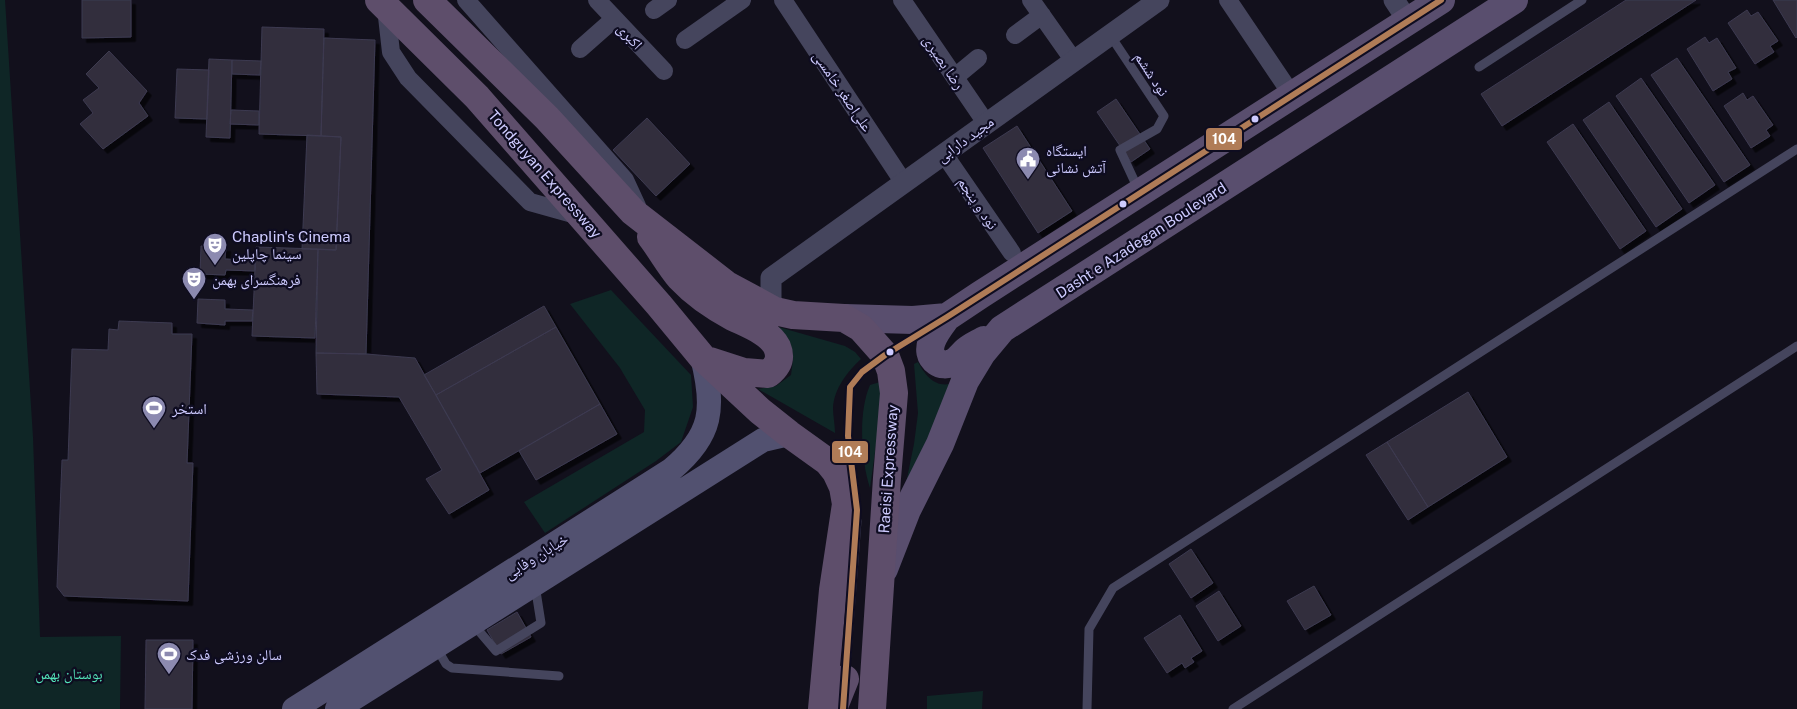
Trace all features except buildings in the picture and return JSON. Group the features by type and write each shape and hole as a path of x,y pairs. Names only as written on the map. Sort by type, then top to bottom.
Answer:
{"highway":[{"path":"427,0 547,118 638,216 680,277 699,295 721,311 757,329 768,337 777,346 779,354 778,363 768,374 744,372 722,366 702,357"},
{"name":"Tondguyan Expressway","path":"382,4 477,97 702,357"},
{"path":"638,216 727,286 775,311 794,315 844,318"},
{"name":"Raeisi Expressway","path":"844,318 860,328 885,355 891,371 894,393 872,709"},
{"path":"702,357 738,392 789,434 828,462 836,472 843,487 846,504 833,590 822,709"},
{"path":"834,709 845,679"}],"main road":[{"path":"1002,329 968,349 954,362 939,363 932,357 930,347 947,317 1292,95 1401,11 1441,0"},
{"name":"Dasht e Azadegan Boulevard","path":"880,578 907,510 940,444 966,381 982,353 1002,329 1514,0"},
{"path":"844,318 913,320 947,317"},
{"name":"خیابان وفایی","path":"294,709 678,464 702,436 710,407 709,382 702,357"},
{"name":"خیابان وفایی","path":"337,709 763,440 789,434"}],"street":[{"path":"466,0 625,180 638,216"},
{"name":"اکبری","path":"597,0 664,71"},
{"path":"685,40 742,0"},
{"name":"علی‌اصغر خامسی","path":"783,0 904,182"},
{"name":"رضا بصیری","path":"902,0 986,123"},
{"path":"1032,0 1074,61"},
{"name":"مجید دارابی","path":"775,311 771,299 771,278 1158,0"},
{"path":"1228,0 1292,95"},
{"path":"382,4 390,52 408,78 530,202 581,216"},
{"path":"1016,35 1042,15"},
{"path":"580,49 614,19"},
{"path":"955,77 978,58"},
{"name":"نود و پنجم","path":"944,154 1012,253"}],"lane":[{"path":"1479,68 1582,0"},
{"name":"نود ششم","path":"1110,35 1164,116 1157,129 1120,150 1140,193"},
{"path":"1087,709 1089,629 1113,588 1797,149"},
{"path":"843,709 858,510 848,436 850,387 862,372 885,355 947,317"},
{"path":"1233,709 1797,346"},
{"path":"473,624 496,651 520,637 541,623 535,585"},
{"path":"436,647 446,664 452,668 558,676"}],"green space":[{"name":"بوستان بهمن","path":"0,0 5,0 33,437 40,637 121,636 120,709 0,709"},
{"path":"611,290 691,375 693,407 681,442 656,461 545,533 524,502 644,432 645,410 620,368 570,304"},
{"path":"775,326 845,346 855,352 861,359 846,375 836,394 833,408 835,433 758,389 776,386 791,375 793,359 791,348 786,338"},
{"path":"918,362 935,382 950,384 935,427 906,483 918,413 914,364"},
{"path":"880,382 884,387 870,488 863,451 862,422 866,396 870,385"},
{"path":"983,691 982,709 927,709 927,696"}],"transit line":[{"name":"104","path":"843,709 857,510 848,436 850,387 862,372 885,355 1441,0"}],"place":[{"name":"ایستگاه آتش نشانی","path":"1028,180"},
{"name":"Chaplin's Cinema سینما چاپلین","path":"215,266"},
{"name":"فرهنگسرای بهمن","path":"194,300"},
{"name":"استخر","path":"154,429"},
{"name":"سالن ورزشی فدک","path":"169,675"}]}
